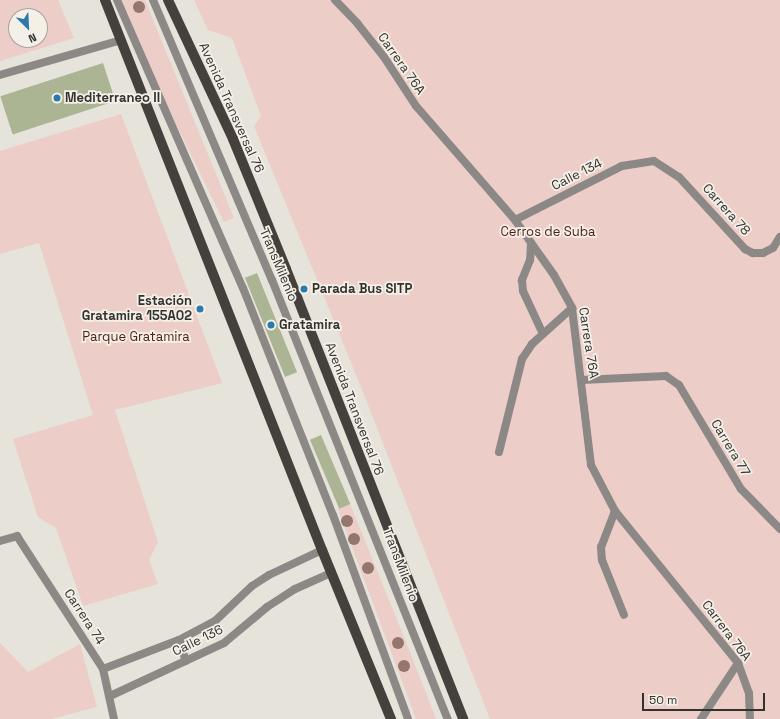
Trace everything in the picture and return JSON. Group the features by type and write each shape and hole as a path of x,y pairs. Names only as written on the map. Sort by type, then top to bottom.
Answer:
{"main road":[{"path":"104,0 331,573 391,719"},
{"name":"Avenida Transversal 76","path":"168,0 232,139 277,247 463,719"}],"street":[{"path":"117,0 244,288 333,515 408,719"},
{"name":"TransMilenio","path":"153,0 272,280 448,719"},
{"name":"Carrera 76A","path":"335,0 366,34 416,106 515,220 554,275 572,308 582,380 583,416 591,465 615,511 738,663 749,693 750,719"},
{"path":"0,75 121,40"},
{"name":"Calle 134","path":"515,220 622,166 654,161"},
{"name":"Carrera 78","path":"654,161 679,176 745,249 754,253 763,253 773,248 780,237"},
{"path":"531,243 530,260 522,280 522,291 543,334"},
{"path":"499,452 522,358 532,344 572,308"},
{"name":"Carrera 77","path":"582,380 666,376 679,385 741,488 780,529"},
{"path":"615,511 601,547 602,560 607,579 624,615"},
{"name":"Carrera 74","path":"0,541 17,536 103,669 114,719"},
{"name":"Calle 136","path":"103,669 179,640 215,621 252,586 269,575 322,550"},
{"name":"Calle 136","path":"110,696 224,643 267,607 290,592 331,573"},
{"path":"179,640 186,661"},
{"path":"701,719 738,663"}],"green space":[{"path":"0,0 58,0 74,38 48,46 48,8 8,8 8,48 42,48 0,61"},
{"path":"120,0 145,0 234,218 224,222 169,110"},
{"name":"Cerros de Suba","path":"194,0 780,0 780,719 490,719 363,392 254,126 261,116 232,38 208,30"},
{"name":"Parque Gratamira","path":"121,114 222,383 115,410 158,542 149,560 158,584 83,606 56,528 38,517 13,439 93,415 39,243 0,254 0,151"},
{"path":"350,504 436,719 416,719 338,509"},
{"path":"0,643 28,672 80,644 97,707 51,719 0,719"}],"building":[{"name":"Mediterraneo II","path":"103,63 115,101 13,134 0,96"},
{"name":"Gratamira","path":"257,273 297,372 285,377 245,278"},
{"path":"321,435 350,504 339,509 310,440"}],"place":[{"name":"Mediterraneo II","path":"57,98"},
{"name":"Parada Bus SITP","path":"304,289"},
{"name":"Estación Gratamira 155A02","path":"200,309"},
{"name":"Gratamira","path":"271,325"}]}
